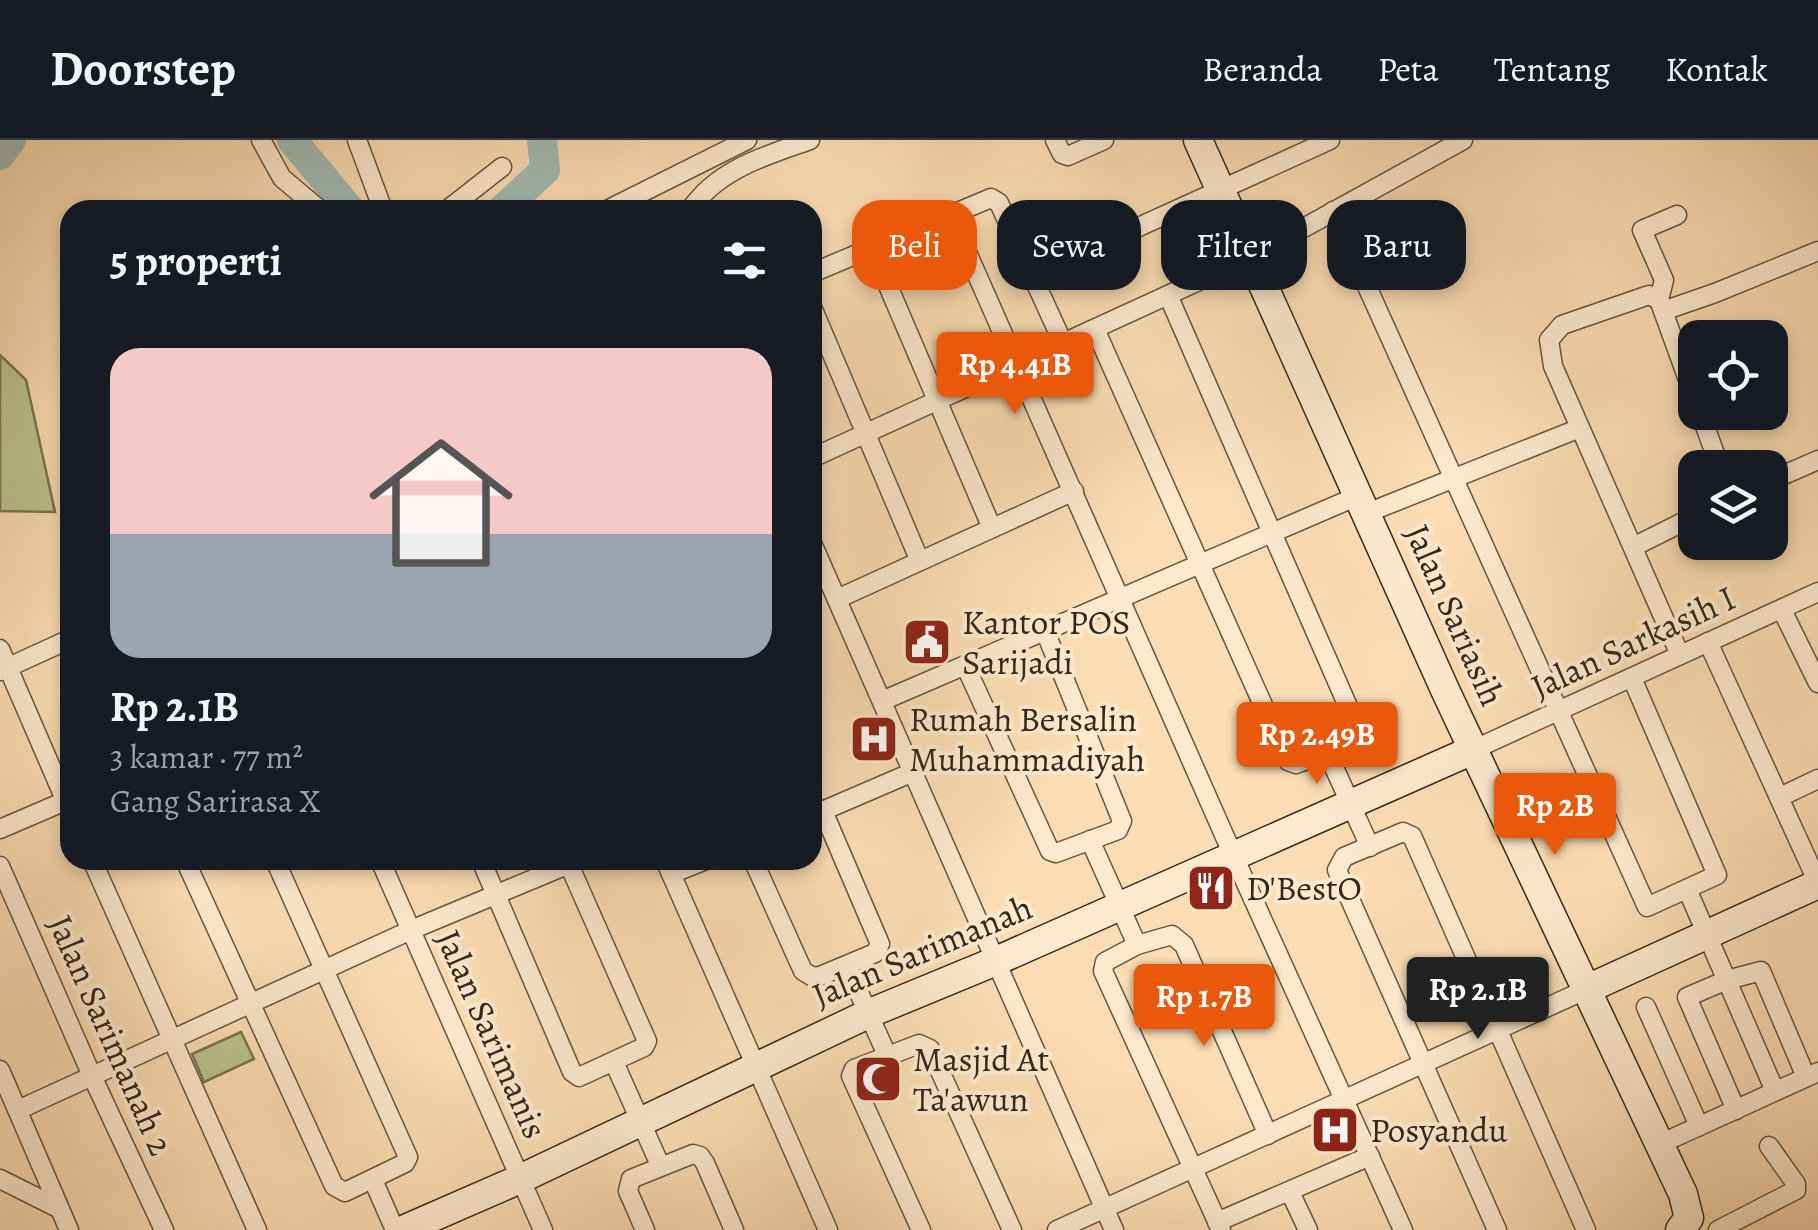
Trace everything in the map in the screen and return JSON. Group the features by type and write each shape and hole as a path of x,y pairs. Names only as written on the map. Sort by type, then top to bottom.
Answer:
{"street":[{"path":"261,140 282,178 308,200"},
{"path":"357,140 378,200"},
{"path":"627,200 747,140"},
{"path":"700,200 723,176 810,140"},
{"path":"1055,140 1062,154 1068,156 1104,140"},
{"name":"Jalan Sariasih","path":"1198,140 1225,200"},
{"path":"1141,224 1330,140"},
{"path":"1352,200 1464,140"},
{"path":"459,200 502,167"},
{"path":"1677,214 1642,230 1664,280 1661,306 1678,352"},
{"path":"1661,306 1715,293 1817,254"},
{"path":"822,268 852,255"},
{"path":"977,274 1403,1230"},
{"path":"890,290 991,526"},
{"path":"1039,290 1063,343"},
{"path":"822,453 1181,290"},
{"name":"Jalan Sariasih","path":"1266,290 1446,692 1689,1209 1684,1229"},
{"path":"1368,290 1647,906 1717,875 1632,678"},
{"path":"1661,306 1649,295 1562,325 1554,332 1548,348 1680,655"},
{"path":"1095,329 1288,761 1296,764 1327,752 1354,736 1357,727 1274,530 1168,296"},
{"path":"822,331 919,559"},
{"path":"882,700 1274,530 1455,478 1580,428"},
{"path":"1788,473 1818,460"},
{"path":"837,599 1074,491"},
{"path":"1633,547 1678,524"},
{"path":"822,565 1114,1230"},
{"name":"Jalan Sarkasih I","path":"1475,749 1818,592"},
{"path":"1782,610 1818,683"},
{"path":"964,665 1050,851 1056,853 1120,828 1122,820 1045,631"},
{"path":"1057,1230 1818,884 1708,642"},
{"path":"4,669 60,644"},
{"path":"0,649 4,669 60,787"},
{"name":"Jalan Sarimanah","path":"403,1230 520,1179 870,1013 1475,749"},
{"path":"1327,752 1370,847"},
{"path":"822,811 913,772"},
{"path":"1780,798 1818,778"},
{"path":"0,830 60,807"},
{"path":"757,870 803,972 820,976 876,953 880,944 822,821"},
{"path":"1497,1230 1337,870 1341,860 1402,832 1412,836 1586,1230"},
{"path":"1090,840 1137,945"},
{"name":"Jalan Sarimanah 2","path":"0,866 164,1230"},
{"path":"96,870 257,1230"},
{"path":"189,870 334,1186 345,1192 406,1162 408,1157 280,870"},
{"name":"Jalan Sarimanis","path":"384,870 543,1230"},
{"path":"485,870 572,1072 582,1077 644,1047 646,1039 575,870"},
{"path":"18,1110 410,930 551,870"},
{"path":"669,870 828,1230"},
{"path":"1687,889 1775,1091"},
{"path":"1268,1135 1184,944 1172,935 1137,945 1106,962 1103,971 1219,1226 1370,1156"},
{"path":"848,966 887,1055"},
{"path":"1660,1144 1736,1110 1812,1074 1764,974 1756,970 1687,997 1736,1110"},
{"path":"1646,1007 1698,1126"},
{"path":"921,1230 851,1076 854,1069 919,1044 930,1049 1012,1230"},
{"path":"614,1062 660,1165"},
{"path":"0,1070 69,1230"},
{"path":"1718,1230 1796,1190 1796,1184 1769,1146"},
{"path":"645,1230 628,1185 631,1179 693,1154 700,1156 734,1230"},
{"path":"0,1179 58,1208"},
{"path":"373,1180 395,1230"},
{"path":"1290,1192 1308,1230"}],"green space":[{"path":"0,355 26,380 55,512 0,511"},
{"path":"241,1032 254,1059 204,1082 192,1054"}],"waterway":[{"path":"0,155 11,140"},
{"path":"292,140 342,200"},
{"path":"513,200 545,170 542,140"}],"place":[{"name":"Kantor POS Sarijadi","path":"927,642"},
{"name":"Rumah Bersalin Muhammadiyah","path":"874,739"},
{"name":"D'BestO","path":"1211,888"},
{"name":"Masjid At Ta'awun","path":"878,1079"},
{"name":"Posyandu","path":"1335,1130"}]}
